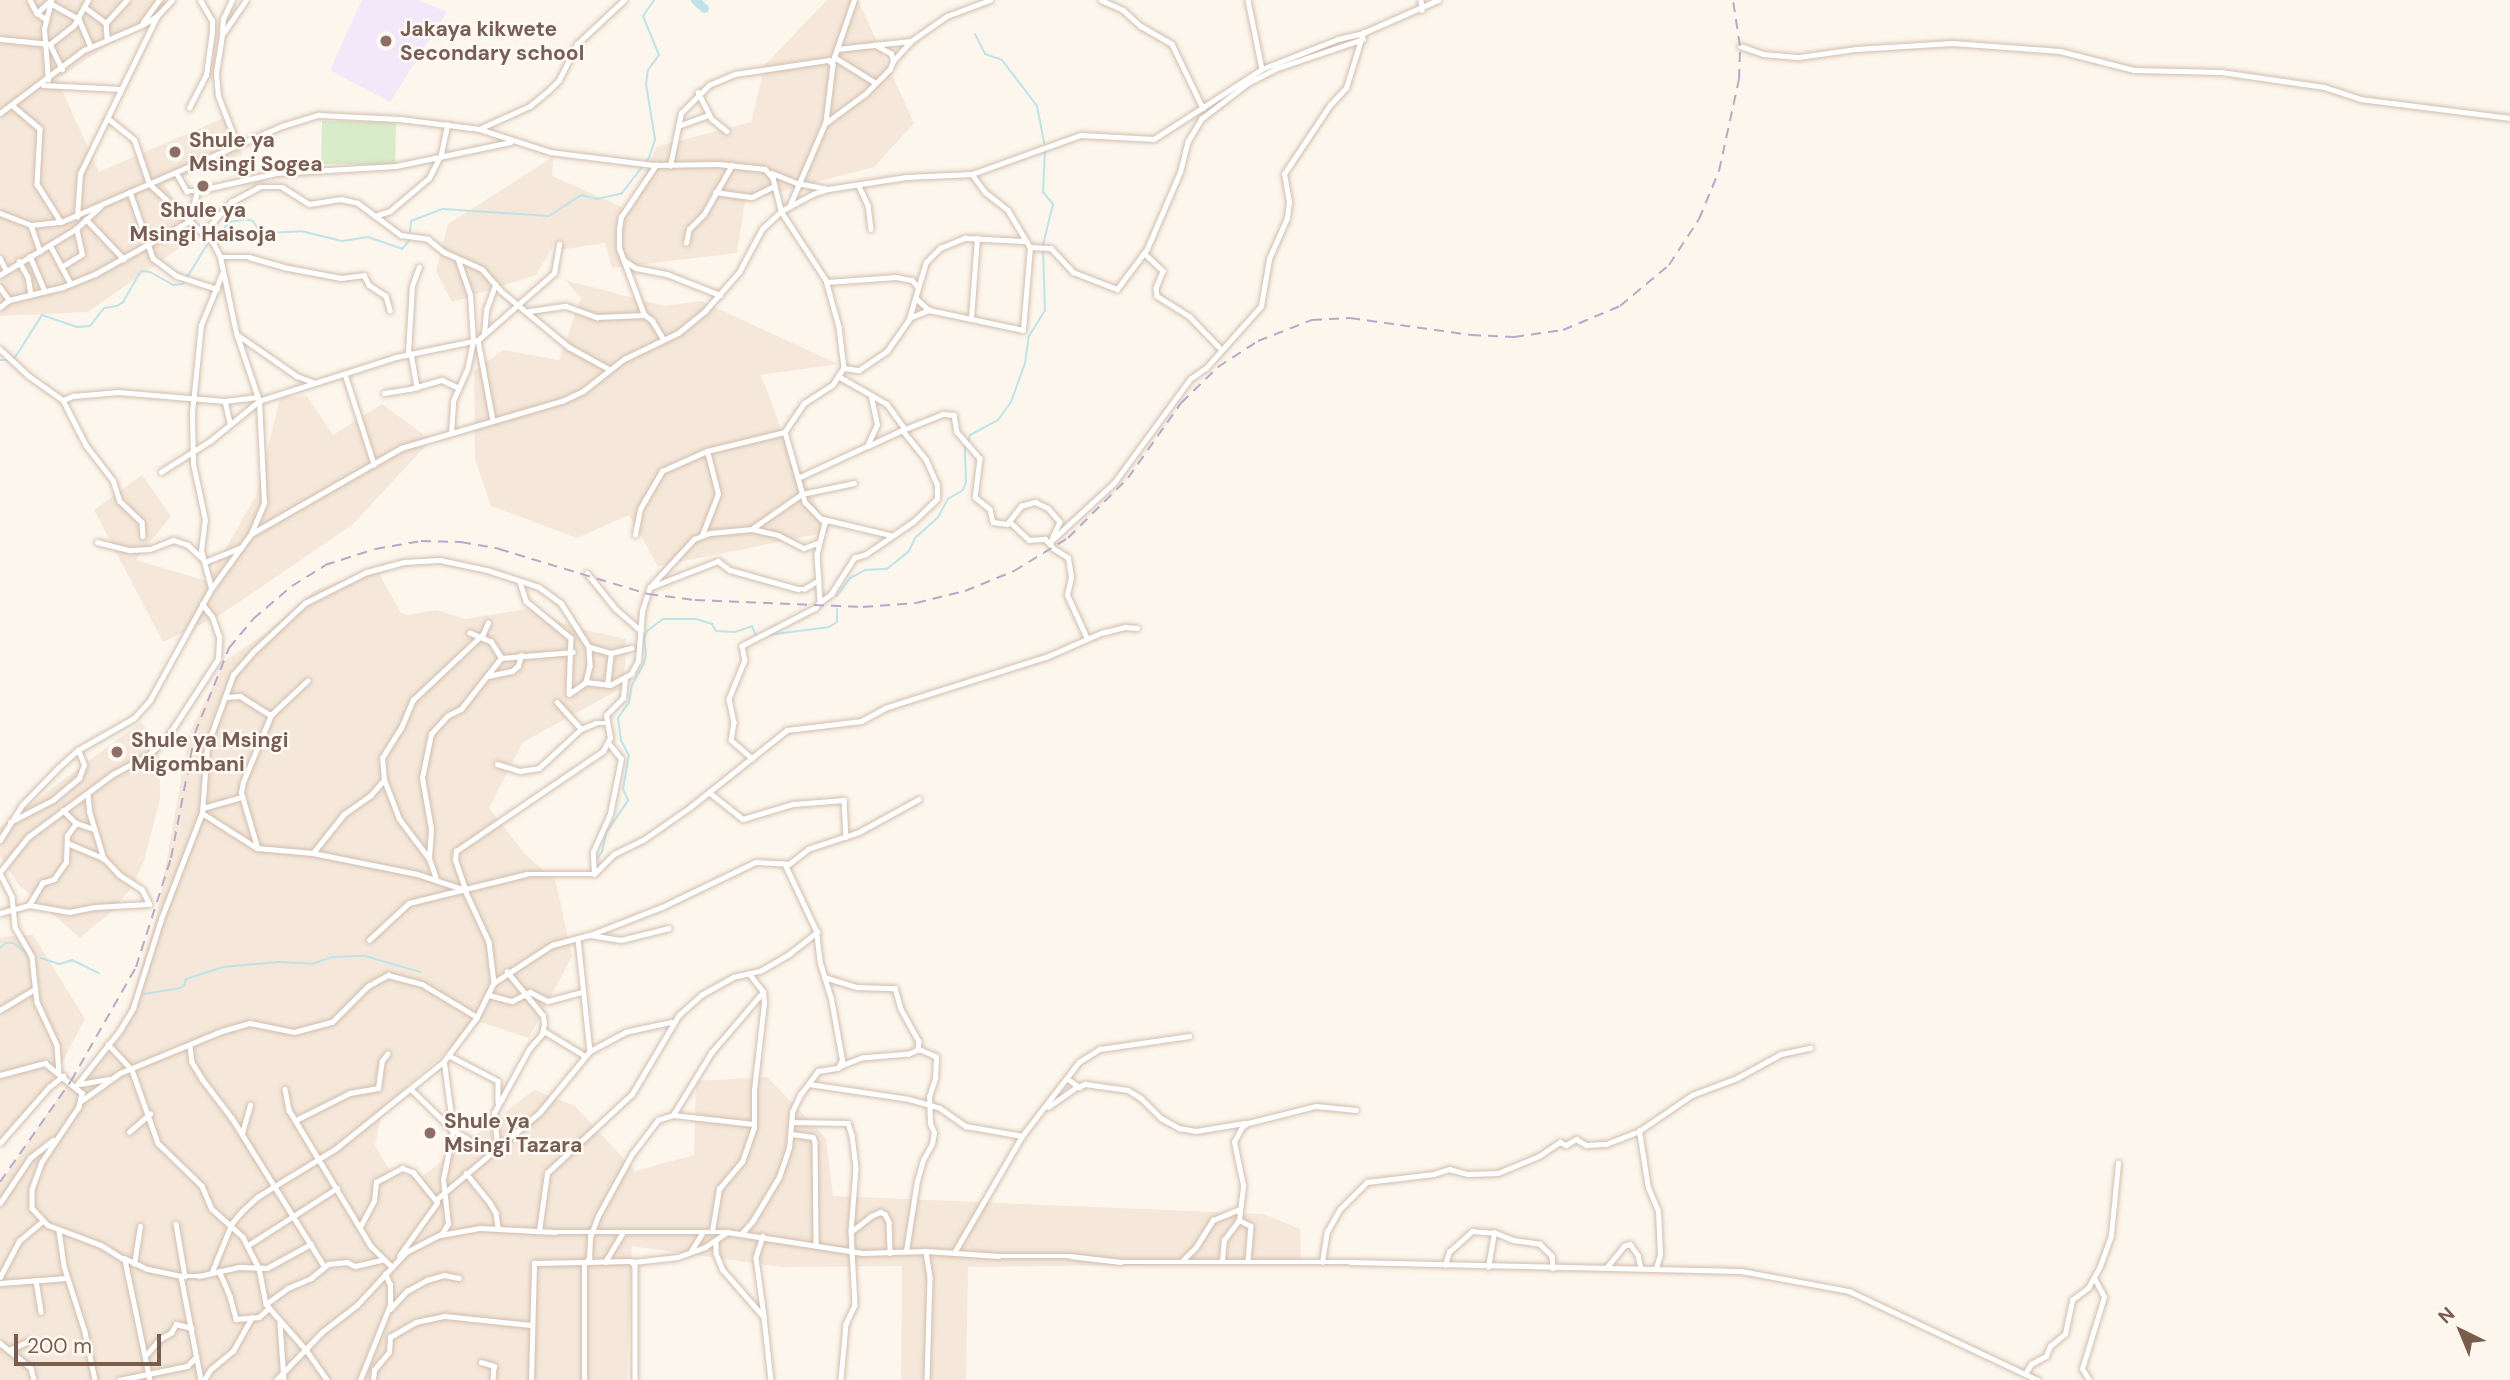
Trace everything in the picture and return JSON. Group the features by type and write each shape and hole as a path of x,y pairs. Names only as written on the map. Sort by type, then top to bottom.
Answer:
{"street":[{"path":"30,0 37,13 46,19"},
{"path":"48,45 79,19 88,0"},
{"path":"107,39 106,23 127,0"},
{"path":"140,26 159,0"},
{"path":"0,113 91,47 140,26 157,16 172,0"},
{"path":"189,108 206,75 212,32 212,21 200,0"},
{"path":"232,0 223,19 216,73 218,96 237,145"},
{"path":"222,35 246,0"},
{"path":"479,129 530,106 549,90 559,80 577,44 624,0"},
{"path":"789,207 797,183 826,122 833,60 854,0"},
{"path":"826,122 876,83 911,41 947,16 990,0"},
{"path":"1101,0 1172,44 1203,108"},
{"path":"1248,0 1262,69"},
{"path":"1421,0 1422,10"},
{"path":"972,174 985,192 1008,210 1030,247 1051,248 1073,272 1113,289 1119,288 1144,253 1180,172 1188,141 1201,119 1248,83 1275,69 1364,36 1438,0"},
{"path":"37,13 50,1"},
{"path":"48,80 46,19 50,1"},
{"path":"50,1 79,19 91,47"},
{"path":"86,8 106,23"},
{"path":"79,216 80,174 157,16"},
{"path":"251,534 401,448 562,401 583,391 610,369 683,329 720,295 739,272 758,234 781,211 828,189 905,177 972,174 1081,135 1154,139 1262,69 1338,39 1364,36"},
{"path":"1051,542 1076,522 1086,507 1114,483 1185,385 1238,335 1264,302 1265,274 1287,218 1289,202 1284,174 1330,105 1346,88 1364,36"},
{"path":"0,39 48,45 62,69"},
{"path":"837,49 911,41"},
{"path":"1740,47 1763,54 1799,57 1866,48 1952,43 2060,51 2134,69 2221,72 2324,87 2360,99 2510,118"},
{"path":"876,45 886,50 893,61"},
{"path":"46,65 57,57"},
{"path":"670,166 681,114 698,93 718,79 734,74 758,73 833,60 876,83"},
{"path":"42,85 121,89"},
{"path":"698,93 709,115 727,131"},
{"path":"13,106 40,129 37,184 61,222"},
{"path":"0,213 31,225 61,222 177,174 282,126 319,115 479,129 550,152 642,164 732,164 757,167 797,183 828,189"},
{"path":"677,126 689,119 709,115"},
{"path":"0,840 9,822 78,750 134,718 150,701 211,589 251,534 264,503 259,399 236,333 220,257 213,243 149,184 134,141 108,119"},
{"path":"374,216 390,211 424,183 441,155 447,125"},
{"path":"177,174 187,191 197,191 276,173 396,166 513,142"},
{"path":"686,243 689,229 704,214 732,164"},
{"path":"644,315 619,248 621,217 656,165"},
{"path":"635,535 640,509 662,471 707,451 785,432 804,404 840,377 844,368 839,327 827,282 781,211 770,173"},
{"path":"203,233 244,193 269,185 282,187 309,204 341,200 358,203 401,235 428,239 457,259 487,272 496,284 569,347 610,369"},
{"path":"859,185 866,197 871,229"},
{"path":"715,192 752,197 775,186"},
{"path":"0,307 9,300 71,284 190,221 197,191"},
{"path":"130,192 146,245 153,258 177,276 217,289"},
{"path":"0,275 19,261 76,229 105,203"},
{"path":"79,216 124,258"},
{"path":"31,225 40,251"},
{"path":"62,266 82,254 76,229"},
{"path":"844,368 859,370 879,358 909,319 933,253 948,243 977,238 1024,241"},
{"path":"971,318 977,238"},
{"path":"63,400 73,396 118,392 225,401 259,399 410,353 475,341 554,273 559,244"},
{"path":"50,245 71,284"},
{"path":"917,299 929,310 1023,330 1030,247"},
{"path":"1144,253 1163,271 1156,288 1157,296 1190,317 1221,349"},
{"path":"30,256 46,291"},
{"path":"220,257 249,257 283,267 341,278 364,275 369,285 386,296 390,310"},
{"path":"0,258 6,270"},
{"path":"457,259 470,296 475,341 493,421"},
{"path":"623,259 636,268 667,274 720,295"},
{"path":"19,261 28,277 31,294"},
{"path":"417,387 410,353 412,286 419,267"},
{"path":"211,589 201,545 205,520 194,479 194,398 201,325 223,273"},
{"path":"827,282 896,276 912,280 919,287"},
{"path":"484,335 486,310 496,284"},
{"path":"0,286 9,300"},
{"path":"528,311 566,306 597,317 644,315 652,320 664,340"},
{"path":"909,319 929,310"},
{"path":"236,333 289,372 314,382"},
{"path":"451,432 457,387 467,370 475,341"},
{"path":"0,349 63,400 86,445 113,480 120,501 142,522 143,536"},
{"path":"345,374 374,464"},
{"path":"752,758 731,740 734,722 729,699 745,660 742,646 816,608 843,579 854,558 873,550 890,535 925,513 939,493 922,452 889,406 840,377"},
{"path":"384,393 442,380 457,387"},
{"path":"867,446 877,425 871,396"},
{"path":"161,472 223,431 259,399"},
{"path":"225,401 230,423"},
{"path":"800,477 903,429 943,414 954,415 957,432 980,458 975,497 989,509 993,522 1004,525 1028,502 1041,504 1060,522 1051,542"},
{"path":"785,432 808,508 823,519 859,525 890,535"},
{"path":"701,536 718,501 715,473 707,451"},
{"path":"752,529 802,495 854,483"},
{"path":"820,602 818,543 825,527 823,519"},
{"path":"1010,522 1029,540 1045,539 1068,558 1071,577 1067,595 1087,639"},
{"path":"586,682 607,685 625,680 636,666 642,611 650,587 688,545 701,536 752,529 778,535 804,548 818,543"},
{"path":"97,541 130,550 150,549 173,540 188,545 204,561"},
{"path":"204,561 241,547"},
{"path":"76,1086 133,1008 161,919 202,811 207,746 233,675 243,663 305,603 367,572 404,562 440,560 487,570 520,581 553,596 584,635 589,646 590,666 586,682 569,694 572,642 568,633 526,601 520,581"},
{"path":"650,587 718,561 730,570 798,589 819,580"},
{"path":"587,573 616,608 641,631"},
{"path":"61,1075 57,1045 43,1016 35,989 32,957 15,927 12,897 0,872 28,837 113,774 157,748 214,666 219,637 212,617 202,604"},
{"path":"436,879 429,859 399,819 384,780 382,758 401,728 408,708 428,684 480,636 488,623"},
{"path":"369,940 409,903 526,874 594,874 614,854 643,840 787,730 861,721 886,708 1046,657 1120,627 1137,628"},
{"path":"470,633 497,647 500,658"},
{"path":"572,642 584,635"},
{"path":"589,646 611,653 631,648"},
{"path":"429,859 431,829 422,778 431,734 447,716 461,709 500,658 521,654 573,652"},
{"path":"607,685 611,653"},
{"path":"488,677 512,671 518,666 521,654"},
{"path":"594,874 593,852 608,821 621,759 609,744 606,715 625,692 625,680"},
{"path":"257,848 241,788 251,757 271,715 307,681"},
{"path":"226,698 232,694 240,696 271,715"},
{"path":"557,702 581,729"},
{"path":"497,764 520,771 539,768 581,729 596,723 607,723"},
{"path":"494,983 489,942 465,890 455,860 458,849 537,798 609,744"},
{"path":"9,822 53,800 79,778 84,765 78,750"},
{"path":"313,853 344,814 370,796 384,780"},
{"path":"709,792 743,819 793,804 844,800 846,837"},
{"path":"88,794 104,859"},
{"path":"202,811 242,797"},
{"path":"212,1273 232,1224 258,1197 320,1161 444,1062 477,1017 494,983 508,972 552,945 590,935 662,906 757,862 785,865 808,849 846,837 919,799"},
{"path":"63,810 76,823 95,830"},
{"path":"202,811 257,848 313,853 436,879 465,890"},
{"path":"29,905 42,883 54,879 63,868 68,854 69,831 76,823"},
{"path":"0,913 29,905 69,912 94,907 149,904 142,890 119,874 104,859 68,844"},
{"path":"785,865 817,932 842,1056 840,1066"},
{"path":"590,935 621,940 669,929"},
{"path":"538,1231 545,1177 561,1158 632,1094 672,1022 701,995 733,977 749,974 789,954 817,932"},
{"path":"578,939 587,1054"},
{"path":"497,1106 533,1043 544,1030 543,1016 508,972"},
{"path":"712,1231 717,1195 743,1162 754,1124 754,1090 763,1026 763,992 749,974"},
{"path":"76,1086 85,1081 109,1079 222,1031 250,1023 286,1032 317,1027 339,1017 362,992 388,975 411,978 477,1017"},
{"path":"824,977 857,987 895,988 901,1009 919,1041 919,1049"},
{"path":"0,1010 35,989"},
{"path":"489,995 512,1001 534,992 548,1001 582,992"},
{"path":"673,1115 711,1054 763,992"},
{"path":"436,1200 540,1112 587,1054 625,1032 672,1022"},
{"path":"544,1030 587,1054"},
{"path":"954,1253 1022,1136 1079,1062 1100,1049 1189,1036"},
{"path":"107,1044 132,1070 137,1089 150,1114 158,1143 165,1153 195,1179 212,1209 232,1224 259,1268 268,1306 279,1322 307,1351 327,1380"},
{"path":"190,1046 192,1062 242,1134 324,1266"},
{"path":"1656,1268 1660,1255 1658,1211 1648,1188 1639,1131 1692,1095 1737,1078 1781,1054 1811,1048"},
{"path":"741,1233 752,1222 779,1177 791,1133 795,1104 818,1071 855,1059 899,1057 919,1049 935,1056 930,1106 933,1142 918,1177 906,1251"},
{"path":"296,1120 350,1093 378,1087 382,1061 387,1054"},
{"path":"450,1056 499,1082 494,1118 497,1147"},
{"path":"440,1236 448,1224 443,1180 453,1130 444,1062"},
{"path":"0,1075 41,1063 76,1086 82,1093 81,1101"},
{"path":"0,1143 61,1075"},
{"path":"109,1079 81,1101 42,1162 30,1200 36,1216 59,1230 101,1245 134,1264 183,1276 259,1268 278,1263 311,1244"},
{"path":"1068,1079 1077,1087"},
{"path":"808,1084 888,1094 940,1108 966,1126 1022,1136"},
{"path":"1044,1109 1085,1084 1096,1088 1128,1090 1167,1122 1192,1131 1246,1123 1316,1106 1356,1110"},
{"path":"285,1089 289,1110 374,1250 391,1266"},
{"path":"412,1090 453,1130 490,1152"},
{"path":"242,1134 250,1105"},
{"path":"129,1132 150,1114"},
{"path":"584,1380 586,1262 590,1255 593,1231 624,1165 658,1120 673,1115 754,1124"},
{"path":"792,1122 834,1122 850,1125 856,1168 851,1231 855,1305 846,1324 841,1380"},
{"path":"1222,1261 1224,1240 1239,1220 1242,1174 1234,1142 1246,1123"},
{"path":"791,1133 796,1137 813,1137 816,1142 816,1245"},
{"path":"1322,1262 1327,1232 1340,1209 1367,1182 1434,1174 1446,1169 1468,1174 1498,1173 1539,1156 1560,1142 1566,1145 1576,1139 1586,1146 1606,1144 1635,1133"},
{"path":"0,1202 30,1158 56,1138"},
{"path":"2025,1374 2031,1364 2047,1355 2050,1346 2065,1334 2072,1300 2088,1288 2094,1278 2111,1235 2118,1163"},
{"path":"276,1380 283,1377 322,1332 344,1318 385,1275 437,1203 436,1200 413,1172 402,1168 376,1182 374,1201 360,1227"},
{"path":"466,1173 496,1213 498,1228"},
{"path":"247,1246 292,1214 337,1188"},
{"path":"1182,1261 1213,1220 1240,1209"},
{"path":"851,1231 871,1216 880,1212 885,1214 890,1253"},
{"path":"1239,1220 1251,1226 1248,1261"},
{"path":"0,1277 19,1241 43,1221"},
{"path":"176,1224 202,1380"},
{"path":"134,1264 140,1226"},
{"path":"398,1258 440,1236 467,1229 498,1228 538,1231 727,1232 764,1236 852,1253 926,1251 1070,1256 1121,1262 1322,1262 1749,1272 1849,1291 2038,1380"},
{"path":"59,1230 67,1278 85,1332 96,1380"},
{"path":"690,1253 704,1231"},
{"path":"605,1262 623,1232"},
{"path":"531,1380 534,1263 672,1259 716,1241 727,1232"},
{"path":"1445,1265 1446,1255 1468,1233 1494,1233 1514,1240 1540,1244 1552,1256 1553,1268"},
{"path":"1488,1267 1494,1233"},
{"path":"764,1236 756,1258 771,1380"},
{"path":"716,1241 716,1253 723,1269 764,1317"},
{"path":"1607,1268 1624,1246 1630,1244 1638,1255 1641,1269"},
{"path":"926,1251 930,1278 927,1380"},
{"path":"123,1258 150,1377"},
{"path":"219,1271 230,1296 235,1318 252,1318 259,1317 288,1288 311,1278 324,1266 347,1262 357,1266 383,1259"},
{"path":"634,1262 635,1380"},
{"path":"360,1380 387,1312 390,1291 385,1275"},
{"path":"387,1312 404,1293 419,1283 441,1276 459,1278"},
{"path":"0,1283 67,1278"},
{"path":"2089,1380 2082,1369 2104,1297 2094,1278"},
{"path":"36,1280 41,1312"},
{"path":"373,1380 372,1373 390,1350 390,1337 416,1322 445,1316 531,1325"},
{"path":"202,1380 209,1370 233,1351 252,1318"},
{"path":"279,1322 283,1377"},
{"path":"145,1355 160,1339 170,1334 176,1324 192,1328"},
{"path":"9,1350 29,1341"},
{"path":"0,1343 31,1368 34,1380"},
{"path":"119,1380 150,1377 187,1366 196,1356"},
{"path":"481,1362 494,1366 493,1380"}],"shaded area":[{"path":"0,0 176,0 57,79 99,172 228,116 242,155 164,184 198,235 88,312 0,316"},
{"name":"Jakaya kikwete Secondary school","path":"362,0 418,0 447,12 390,102 330,70"},
{"path":"827,0 858,0 914,123 874,167 745,201 737,253 612,268 605,243 559,250 555,243 536,275 452,302 436,271 448,224 553,157 552,176 631,211 656,147 751,122 765,65"},
{"path":"565,280 664,306 701,301 838,364 761,375 782,431 829,532 658,566 629,515 577,538 491,506 475,459 474,371 503,350 559,360 581,298"},
{"path":"307,396 333,435 382,404 431,440 352,525 220,615 163,642 94,510 142,475 171,516 136,560 207,581 256,496 280,398"},
{"path":"376,568 401,613 408,615 436,610 465,619 527,609 576,628 626,639 624,687 523,742 489,808 525,854 556,882 572,956 529,1038 480,1022 383,1107 375,1145 390,1171 419,1179 534,1090 575,1106 635,1171 694,1155 696,1081 767,1077 826,1138 833,1196 1263,1214 1300,1229 1301,1263 968,1267 966,1380 901,1380 902,1266 781,1267 632,1246 627,1380 0,1380 0,1184 66,1086 76,1086 121,1036 157,915 189,734 225,661 263,635 314,591"},
{"path":"141,722 159,747 160,799 144,861 132,887 113,910 80,938 18,884 0,856 0,827"},
{"path":"33,935 85,1019 49,1087 0,1144 0,937"}],"green space":[{"path":"322,121 396,122 395,165 321,164"}],"waterway":[{"path":"212,239 230,222 246,219 253,221 260,232 301,231 342,241 368,237 402,249 409,241 411,221 443,209 549,216 581,195 597,199 622,193 649,158 655,139 646,84 648,70 659,55 643,16 654,0"},
{"path":"695,0 704,8"},
{"path":"975,34 985,54 1002,60 1037,106 1044,143"},
{"path":"1043,245 1053,204 1043,192 1045,150"},
{"path":"14,359 42,315 77,327 90,326 104,308 123,302 141,271 150,272 173,285 183,284 208,243"},
{"path":"968,441 970,435 998,420 1011,402 1025,363 1029,336 1045,310 1043,251"},
{"path":"0,360 9,360"},
{"path":"837,596 850,578 865,570 887,569 909,551 915,538 938,517 948,499 963,490 966,482 965,447"},
{"path":"768,635 829,627 837,622 837,609"},
{"path":"595,861 602,852 606,833 628,800 623,789 629,756 621,740 618,718 629,702 632,685 644,663 644,638 647,631 663,619 696,619 712,624 716,631 735,632 752,626 756,636"},
{"path":"0,948 6,943 13,943 28,954"},
{"path":"144,994 177,989 184,986 186,979 223,967 279,962 312,964 332,957 365,956 420,972"},
{"path":"41,958 60,964 72,960 99,973"}],"railway":[{"path":"0,1182 71,1081 136,967 171,858 195,733 229,648 253,619 292,586 325,565 375,549 421,541 461,542 499,549 648,594 695,600 863,607 916,603 965,591 1014,571 1068,538 1128,478 1181,403 1218,367 1258,341 1312,320 1350,318 1471,335 1514,337 1563,330 1620,306 1669,265 1699,219 1719,171 1739,79 1740,46 1733,0"}],"place":[{"name":"Jakaya kikwete Secondary school","path":"386,41"},
{"name":"Shule ya Msingi Sogea","path":"175,152"},
{"name":"Shule ya Msingi Haisoja","path":"203,186"},
{"name":"Shule ya Msingi Migombani","path":"117,752"},
{"name":"Shule ya Msingi Tazara","path":"430,1133"}]}
